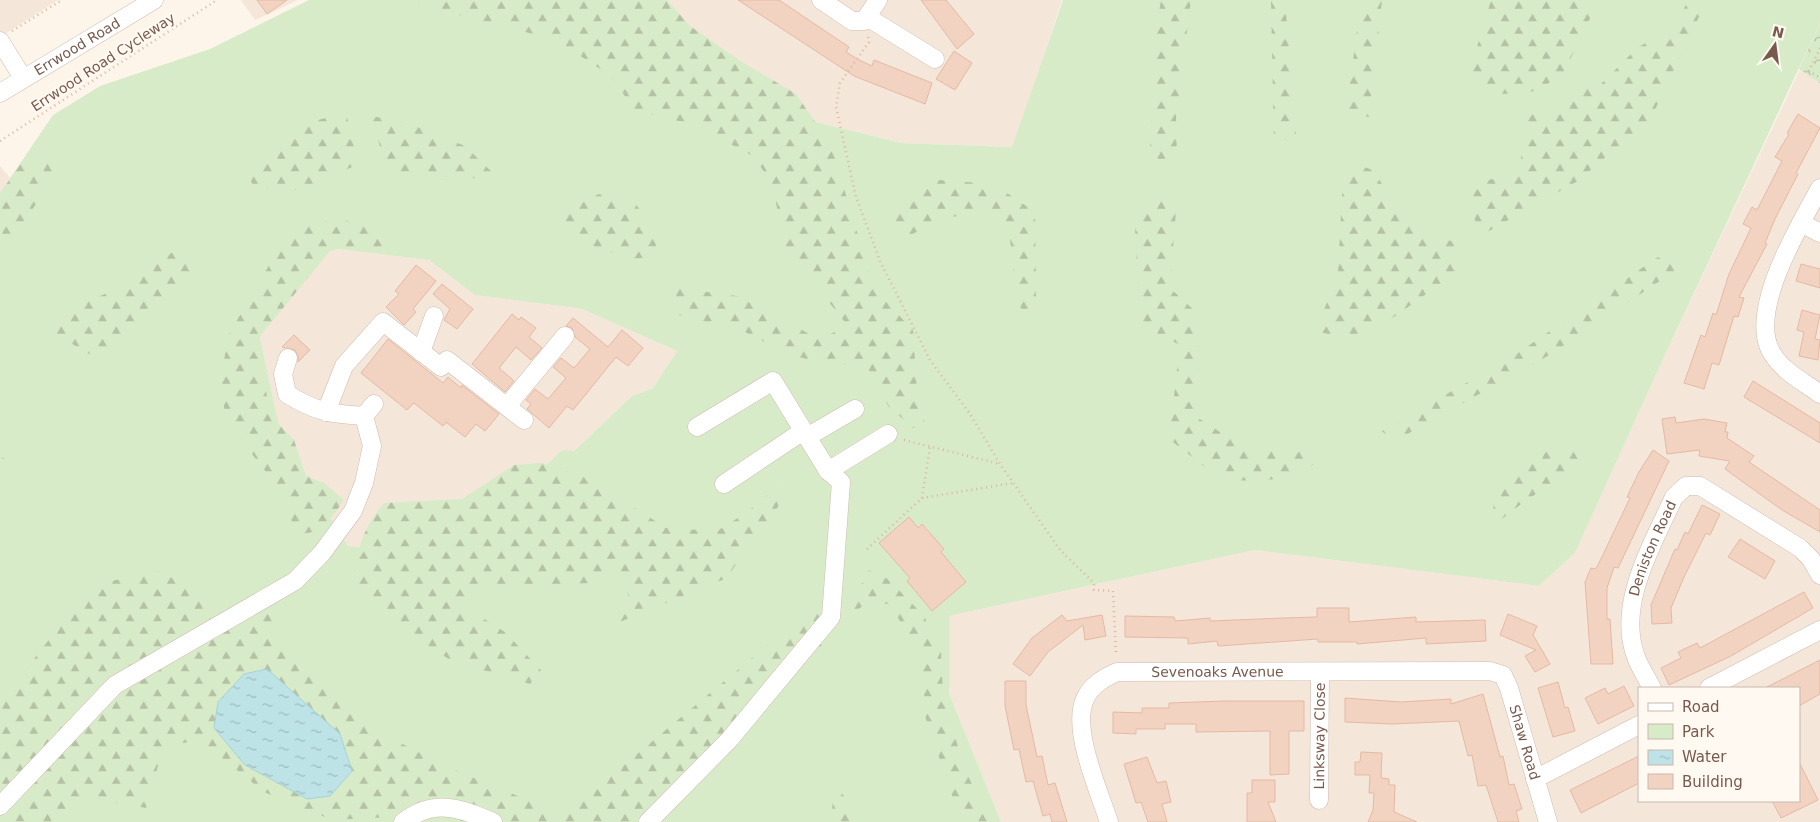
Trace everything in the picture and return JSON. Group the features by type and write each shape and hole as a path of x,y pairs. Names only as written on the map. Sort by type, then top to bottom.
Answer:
{"street":[{"name":"Errwood Road","path":"0,93 154,0"},
{"path":"821,0 852,21 866,19 935,60"},
{"path":"866,19 878,0"},
{"path":"4,37 23,78"},
{"path":"1820,188 1780,263 1768,302 1766,332 1772,354 1783,368 1820,394"},
{"path":"1801,223 1820,233"},
{"path":"421,352 434,316"},
{"path":"326,412 344,366 384,322 441,367 447,360 524,420"},
{"path":"507,406 565,336"},
{"path":"0,806 115,685 295,581 322,553 353,510 364,483 372,446 369,410 326,412 310,408 287,394 283,374 288,358"},
{"path":"648,822 729,740 831,617 841,482 828,471 773,381 697,427"},
{"path":"724,484 805,434 854,409"},
{"path":"828,471 888,434"},
{"name":"Deniston Road","path":"1651,687 1635,657 1630,619 1634,588 1674,497 1686,486 1700,486 1800,548 1811,558 1820,575"},
{"path":"1711,687 1820,630"},
{"name":"Sevenoaks Avenue","path":"1116,672 1490,671"},
{"name":"Shaw Road","path":"1490,671 1502,675 1509,688 1548,822"},
{"path":"1109,822 1088,755 1081,724 1085,699 1098,682 1116,672"},
{"name":"Linksway Close","path":"1319,800 1320,672"},
{"path":"1535,780 1638,726"},
{"path":"403,822 414,813 439,806 462,809 493,822"}],"path":[{"path":"4,37 62,0"},
{"name":"Errwood Road Cycleway","path":"0,141 217,0"},
{"path":"866,19 870,42 840,83 836,108 856,197 880,261 930,360 970,414 1000,464 1060,550 1094,583 1094,590 1113,591 1116,672"},
{"path":"1820,48 1809,71 1820,78"},
{"path":"904,440 1000,464"},
{"path":"922,498 930,446"},
{"path":"867,549 922,498 1013,483"}],"shaded area":[{"path":"0,0 58,0 0,37"},
{"path":"241,0 298,0 255,20"},
{"path":"593,0 1062,0 1013,147 901,143 751,106"},
{"path":"1800,69 1820,83 1820,822 1001,822 949,693 949,616 1255,550 1539,586 1575,553 1658,370"},
{"path":"0,166 10,178 0,193"},
{"path":"336,249 429,260 476,295 582,309 677,351 653,388 632,396 574,451 526,485 377,548 348,546 325,508 286,460 258,328 313,258"}],"green space":[{"path":"309,0 593,0 751,106 901,143 1012,147 1063,0 1820,0 1820,23 1575,553 1539,586 1255,550 949,616 949,693 1001,822 0,822 0,193 53,115 100,86 210,49","holes":["337,249 429,260 475,295 582,309 677,351 653,388 632,396 574,451 562,450 526,485 377,548 348,546 325,508 286,459 258,328 313,258"]},
{"path":"415,0 667,0 690,26 742,62 796,94 831,145 874,289 913,330 917,392 926,427 913,428 888,406 877,381 861,360 836,367 788,354 745,332 674,314 677,288 737,296 819,339 848,326 785,247 772,183 753,156 692,124 635,111 611,76 556,40 436,9"},
{"path":"1161,0 1191,0 1176,118 1177,162 1168,165 1159,160 1150,150 1157,25"},
{"path":"1271,0 1285,0 1296,134 1274,145"},
{"path":"1361,0 1382,0 1369,117 1346,113"},
{"path":"1491,0 1599,0 1563,74 1536,91 1491,95 1469,74"},
{"path":"1688,0 1707,0 1651,118 1578,181 1480,236 1465,188 1519,170 1528,115 1551,112 1566,106 1584,89 1600,85 1637,48 1676,26"},
{"path":"1820,23 1820,83 1799,69"},
{"path":"346,112 358,164 304,190 254,189 247,170 304,124"},
{"path":"371,116 405,122 465,146 496,176 466,179 387,170"},
{"path":"25,158 63,166 8,244 0,259 0,193"},
{"path":"1358,165 1373,170 1410,227 1454,242 1457,272 1359,342 1316,331 1338,273 1342,194"},
{"path":"925,179 994,184 1035,212 1036,297 1027,317 1017,302 1010,239 981,211 938,220 902,240 895,219"},
{"path":"599,194 635,203 659,236 652,257 629,259 571,238 558,215"},
{"path":"1165,200 1176,210 1170,288 1197,313 1199,360 1195,416 1247,449 1317,448 1321,455 1302,472 1277,479 1223,481 1169,439 1180,345 1140,325 1135,228 1150,201"},
{"path":"342,219 393,236 384,254 334,246 256,341 271,416 294,440 306,476 324,483 344,500 325,525 313,532 295,534 285,497 226,420 220,381 229,334 275,255 297,225"},
{"path":"174,251 199,276 124,342 89,354 54,333 85,302 130,284"},
{"path":"1658,257 1679,268 1553,353 1402,437 1388,437 1382,431 1515,355"},
{"path":"1552,447 1571,447 1580,463 1514,509 1494,526 1493,485 1514,477"},
{"path":"0,455 11,465 0,479"},
{"path":"542,463 592,480 666,528 717,531 746,513 781,483 778,507 752,540 727,578 600,630 629,600 623,572 593,583 482,587 459,603 505,632 541,670 530,684 452,661 398,627 353,579 362,539 371,521 384,503 462,499 514,465"},
{"path":"868,570 888,579 924,616 941,652 943,694 964,768 991,822 962,822 959,816 925,716 923,672 912,638 888,604 868,602 849,616 845,600 860,587"},
{"path":"159,571 193,589 211,620 237,607 267,610 275,617 277,636 361,723 450,768 564,815 819,602 824,644 639,822 463,822 450,814 332,820 264,792 201,741 164,745 146,808 82,796 62,822 11,822 28,795 18,776 0,792 0,702 59,627 111,581","holes":["214,728 307,799 245,765"]},
{"path":"834,784 858,813 860,822 828,822 832,812"}],"water":[{"path":"267,669 340,734 352,771 330,796 307,799 245,765 214,728 218,702 244,674"}],"building":[{"path":"257,0 287,0 267,14"},
{"path":"738,0 779,0 849,47 846,52 859,60 872,66 874,60 932,83 925,104 854,76"},
{"path":"921,0 946,0 974,34 957,49"},
{"path":"954,51 972,63 955,90 936,79"},
{"path":"1798,114 1820,128 1796,173 1798,174 1765,243 1767,244 1739,297 1744,298 1738,317 1734,316 1719,365 1712,363 1704,389 1684,383 1701,335 1705,337 1713,313 1716,315 1729,274 1751,228 1743,224 1752,207 1757,210 1782,161 1775,157"},
{"path":"1801,264 1820,269 1820,288 1796,281"},
{"path":"416,265 436,281 413,309 416,312 404,325 386,307 399,294 395,291"},
{"path":"442,284 473,309 457,329 444,320 450,309 433,294"},
{"path":"1802,310 1820,315 1815,339 1820,340 1818,360 1799,356 1804,332 1797,330"},
{"path":"512,314 519,320 521,317 536,328 529,337 542,348 531,360 516,347 499,368 514,381 505,392 472,364"},
{"path":"573,318 608,347 622,330 643,348 628,366 616,357 573,410 567,406 549,428 527,409 531,404 526,400 535,389 548,399 566,378 553,367 561,358 574,368 590,349 575,337 572,328 566,326"},
{"path":"294,335 310,350 298,362 295,350 282,347"},
{"path":"388,339 443,383 448,377 461,388 462,385 499,414 485,431 476,424 465,437 446,422 443,426 414,403 407,410 361,373"},
{"path":"1753,381 1820,423 1820,443 1744,397"},
{"path":"1675,417 1676,423 1704,419 1727,423 1725,432 1728,432 1727,438 1754,456 1749,462 1820,510 1820,532 1782,510 1725,469 1730,461 1699,456 1700,450 1667,454 1662,419"},
{"path":"1653,450 1669,461 1618,568 1614,567 1607,588 1607,619 1610,619 1613,664 1591,664 1585,582 1591,568 1595,569 1598,565 1630,498 1627,497 1639,472"},
{"path":"1702,505 1720,514 1710,535 1706,533 1684,577 1671,608 1672,623 1652,624 1651,605 1675,549 1677,550 1685,532 1688,534"},
{"path":"909,517 918,528 922,524 944,549 941,552 966,582 932,611 907,581 910,578 879,543"},
{"path":"1740,539 1775,561 1765,579 1728,557"},
{"path":"1804,592 1813,608 1731,656 1669,685 1661,668 1681,658 1678,652 1697,643 1700,648"},
{"path":"1317,608 1349,608 1349,622 1416,617 1416,622 1485,620 1486,641 1426,644 1426,638 1357,644 1357,642 1318,642 1318,639 1218,646 1217,641 1188,644 1188,638 1125,637 1125,616 1174,617 1175,621 1210,618 1210,621 1317,617"},
{"path":"1508,614 1537,626 1533,635 1550,664 1535,672 1525,656 1536,650 1500,635"},
{"path":"1062,615 1067,621 1102,615 1106,636 1085,640 1083,625 1048,652 1030,676 1013,664 1032,638"},
{"path":"1820,660 1820,694 1800,705 1800,687 1767,687"},
{"path":"1005,681 1026,681 1026,705 1037,757 1042,756 1048,785 1055,783 1067,822 1052,822 1050,814 1043,816 1033,781 1026,782 1019,749 1014,750 1005,706"},
{"path":"1558,682 1565,708 1568,707 1575,731 1553,737 1538,688"},
{"path":"1624,686 1634,706 1598,724 1585,698 1605,688 1608,694"},
{"path":"1483,694 1500,757 1503,756 1509,785 1514,784 1522,809 1516,811 1519,822 1498,822 1486,785 1478,786 1472,755 1468,756 1459,721 1392,724 1345,722 1345,698 1401,702 1451,699 1451,704"},
{"path":"1304,701 1304,731 1289,731 1289,774 1270,775 1270,731 1196,732 1196,724 1165,724 1165,729 1136,729 1136,734 1113,733 1113,712 1142,713 1142,708 1169,708 1169,703"},
{"path":"1361,752 1382,753 1381,778 1389,779 1389,785 1395,785 1394,812 1417,822 1368,822 1373,810 1374,793 1369,793 1370,775 1355,775 1355,762 1360,762"},
{"path":"1638,756 1638,784 1581,813 1570,790"},
{"path":"1147,757 1157,783 1166,781 1171,802 1162,804 1167,822 1148,822 1141,802 1136,803 1124,764"},
{"path":"1800,764 1818,800 1781,818 1773,802 1800,802"},
{"path":"1252,780 1275,780 1275,802 1268,802 1276,822 1247,822 1247,793 1252,793"}]}
